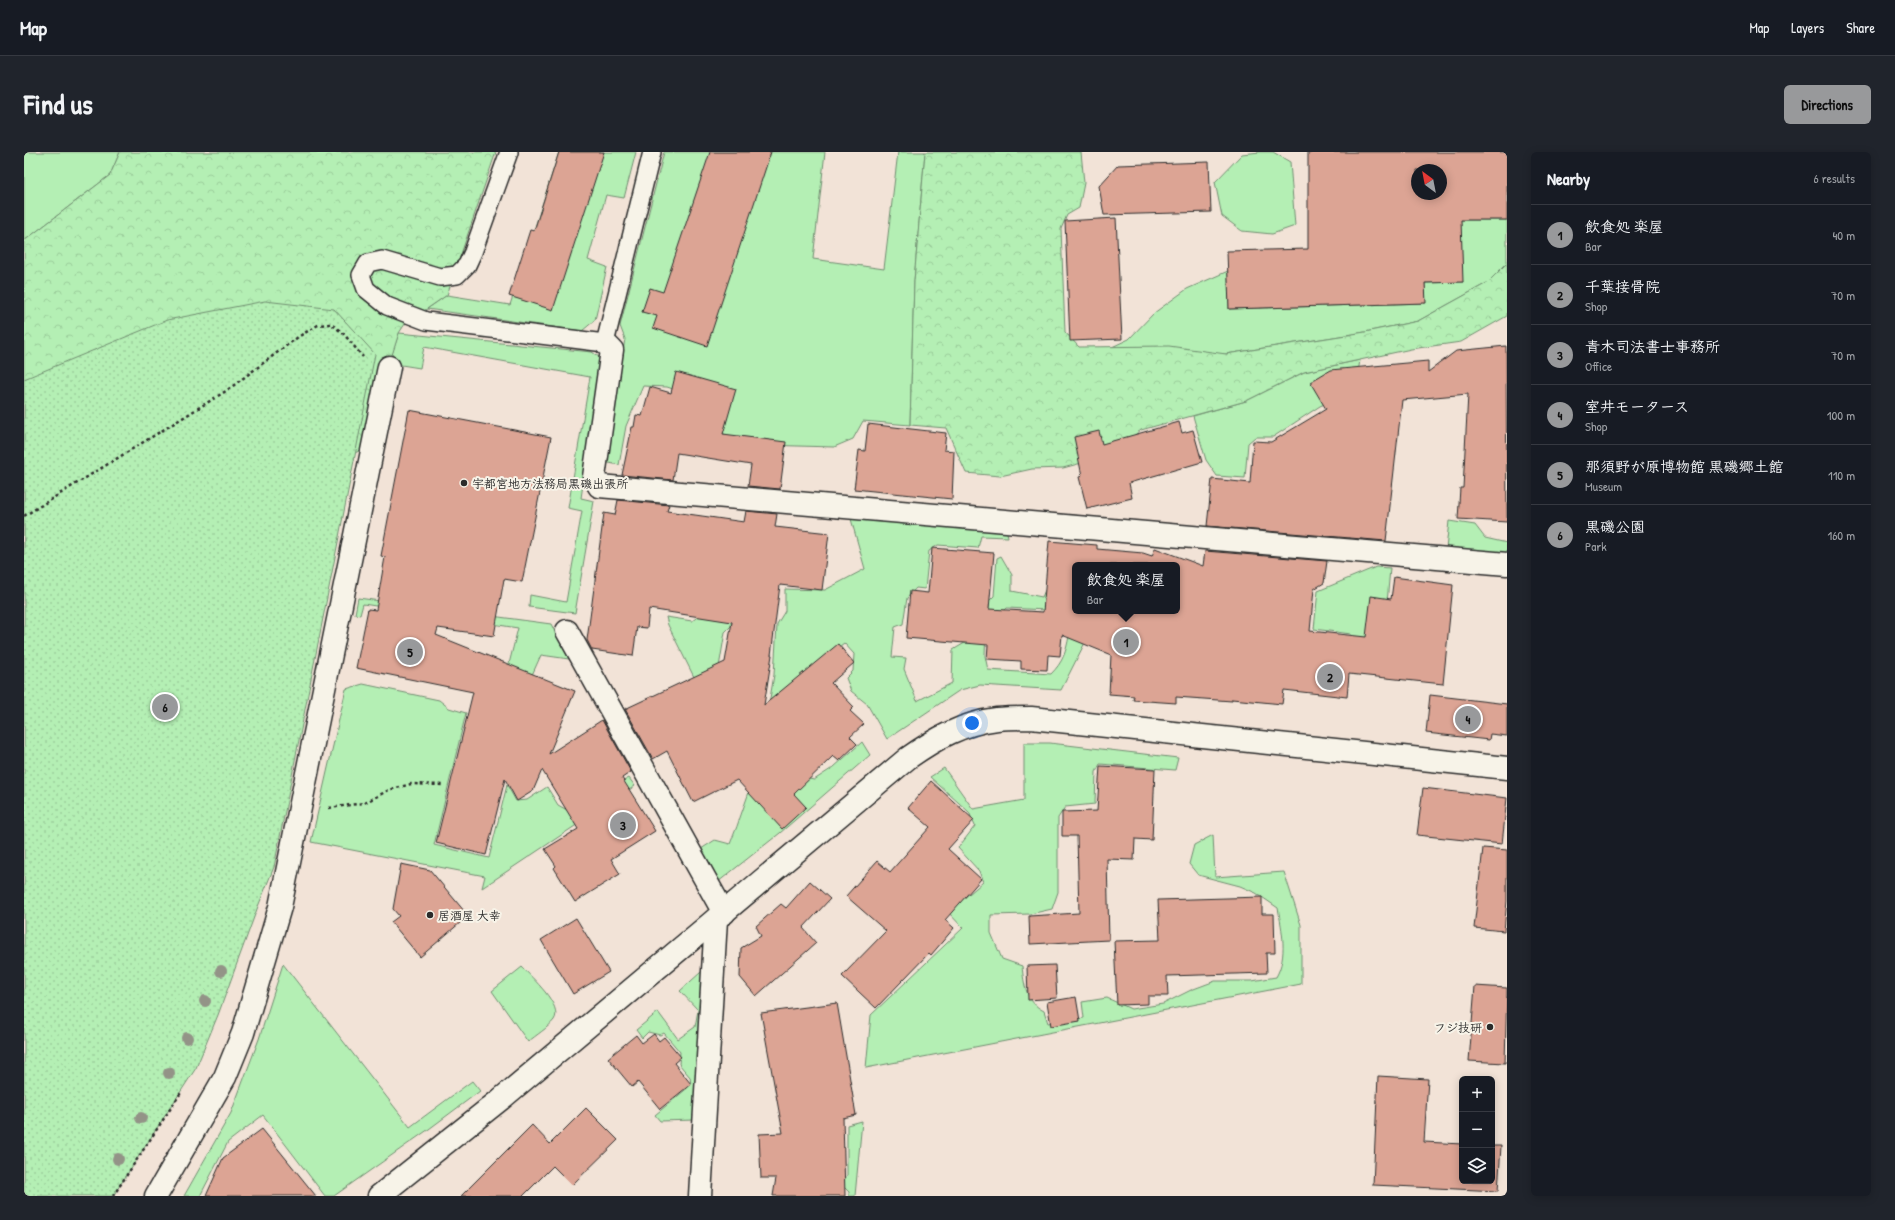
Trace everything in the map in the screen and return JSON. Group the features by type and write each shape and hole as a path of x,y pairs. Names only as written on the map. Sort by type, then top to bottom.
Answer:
{"street":[{"path":"605,344 612,350 594,477 600,486 1507,564"},
{"path":"156,1196 225,1077 243,1033 280,907 388,375"},
{"path":"567,631 720,916 700,1196"},
{"path":"379,1196 507,1094 908,758 932,741 962,727 997,719 1031,718 1507,768"}],"lane":[{"path":"509,152 474,252 467,265 457,275 440,277 382,260 368,263 361,275 366,289 387,306 426,321 605,344 652,152"}],"path":[{"path":"24,516 226,391 298,337 318,325 332,324 388,375"},
{"path":"300,803 330,808 364,803 390,790 411,784 443,785"},
{"path":"114,1196 184,1088"}],"green space":[{"path":"24,152 120,152 110,175 24,241"},
{"path":"120,152 496,152 447,295 405,324 399,333 362,450 236,499 24,549 24,241 110,175"},
{"path":"559,152 636,152 624,198 606,195 588,260 607,267 595,320 582,331 427,309 447,295 510,305"},
{"path":"664,152 825,152 813,259 884,269 898,152 925,152 914,281 910,425 863,421 853,439 834,447 761,445 707,429 697,397 667,387 643,386 626,426 619,465 604,462 625,339 620,326"},
{"path":"925,152 1081,152 1084,183 1079,208 1067,215 1061,229 1065,332 1079,347 1169,346 1226,354 1365,332 1418,321 1487,283 1507,263 1507,316 1461,342 1411,349 1304,372 1246,401 1141,430 1108,456 1063,468 1032,469 1000,476 966,473 946,428 910,425 914,281"},
{"path":"1273,152 1290,162 1295,226 1272,234 1242,231 1222,216 1215,182 1242,154"},
{"path":"1428,220 1507,220 1507,263 1487,283 1418,321 1365,332 1226,354 1112,347 1129,339 1154,313 1187,289 1228,271 1229,309 1425,303 1425,283 1463,282"},
{"path":"265,301 334,309 375,354 274,867 218,1015 196,1068 113,1196 24,1196 24,379 167,320"},
{"path":"399,333 592,352 599,357 600,370 581,498 594,501 575,613 529,607 530,595 566,602 582,511 568,508 590,377 424,347 420,368 389,363"},
{"path":"1360,360 1357,379 1336,399 1320,406 1273,437 1255,437 1248,443 1245,478 1217,476 1206,460 1193,416 1246,401 1304,372"},
{"path":"851,519 1007,532 1008,537 981,536 978,548 938,545 929,551 925,589 916,588 907,598 903,624 895,627 892,657 906,658 904,669 917,701 952,683 953,650 968,641 986,604 994,596 997,558 1001,556 1012,575 1012,591 1042,597 1045,590 1072,593 1072,598 1065,611 1007,608 986,628 985,656 988,670 1051,674 1063,656 1067,647 1069,636 1097,614 1099,614 1061,690 980,685 960,690 887,739 867,704 851,691 846,678 853,671 854,654 844,643 800,677 800,777 814,780 834,767 862,742 870,755 780,833 718,882 701,849 715,840 730,844 756,775 722,733 668,625 666,617 692,621 706,611 736,559 731,626 725,632 713,702 768,710 774,675 777,624 785,611 785,589 825,590 865,569"},
{"path":"1449,521 1475,525 1485,538 1507,543 1507,554 1446,549"},
{"path":"1376,567 1390,568 1385,627 1369,659 1350,658 1351,634 1314,629 1318,591"},
{"path":"358,598 551,624 569,659 541,655 532,675 483,661 509,664 518,628 363,604 360,615 355,614"},
{"path":"363,684 439,700 449,708 466,713 434,845 489,858 507,785 516,801 527,800 547,787 558,805 567,810 583,804 629,778 635,786 482,888 485,876 311,842 346,689"},
{"path":"1024,743 1050,743 1178,758 1175,770 1100,764 1096,772 1095,804 1065,807 1058,818 1058,892 1052,909 1030,914 991,915 991,933 1002,959 1022,966 1027,992 1033,1003 1044,1011 1048,1023 1084,1018 1082,1002 1107,998 1131,1009 1163,1004 1191,990 1215,981 1252,981 1276,977 1280,969 1283,952 1278,908 1256,893 1240,886 1198,875 1189,864 1194,845 1213,835 1215,877 1284,872 1301,925 1301,984 866,1068 871,1015 963,928 948,912 983,882 979,871 958,848 975,826 969,812 930,777 944,768 973,809 1024,800"},
{"path":"283,964 410,1127 472,1081 480,1091 334,1196 325,1196 263,1115 228,1142 200,1196 184,1196 231,1113 259,1039"},
{"path":"522,967 539,984 551,1000 556,1014 554,1020 545,1029 528,1042 492,991"},
{"path":"701,972 706,979 694,1120 660,1121 655,1115 691,1085 690,1077 679,1064 680,1052 664,1033 660,1035 648,1032 642,1038 636,1030 658,1012 678,1039 695,1027 698,1010 680,991"},
{"path":"862,1121 855,1196 849,1196 849,1192 845,1188 808,1184 807,1180 845,1179 847,1175 847,1125"}],"building":[{"path":"559,152 604,152 553,310 509,296 530,230 534,231"},
{"path":"710,152 771,152 707,346 653,328 657,316 642,312 650,288 663,292"},
{"path":"1308,152 1507,152 1507,220 1461,220 1463,282 1425,283 1426,303 1229,309 1227,251 1308,249"},
{"path":"1209,162 1211,212 1104,215 1099,186 1118,165"},
{"path":"1116,218 1122,339 1070,341 1065,221"},
{"path":"1506,346 1507,522 1458,519 1460,488 1463,488 1468,394 1402,400 1386,541 1207,526 1212,479 1250,483 1253,441 1271,442 1326,409 1310,382 1330,370 1428,361 1428,372 1456,351"},
{"path":"676,372 736,389 723,434 786,442 780,489 748,486 751,465 677,453 673,480 622,475 632,427 634,427 636,415 642,416 650,387 671,393"},
{"path":"409,410 551,437 522,582 504,579 494,636 438,628 436,635 575,691 549,754 602,720 631,772 622,778 655,831 611,859 620,874 575,902 554,868 556,866 545,849 578,829 542,770 533,791 517,801 505,779 486,855 436,843 473,692 356,668 368,609 376,610 385,557 381,556"},
{"path":"1179,422 1182,433 1193,430 1202,462 1129,483 1132,498 1087,509 1079,477 1082,476 1074,437 1099,431 1102,444"},
{"path":"868,424 946,433 944,450 954,451 952,499 854,489 859,450 865,451"},
{"path":"618,500 669,505 667,511 744,522 746,511 777,514 775,527 829,533 822,590 780,585 772,655 764,705 838,644 854,663 831,683 854,707 850,711 864,724 850,737 857,744 839,761 833,756 794,794 806,807 782,829 737,780 693,802 667,751 653,759 625,709 725,662 732,622 649,609 647,628 637,627 633,656 592,650 587,640 604,513 615,515"},
{"path":"1049,541 1097,545 1097,549 1143,553 1152,556 1155,548 1203,566 1205,551 1327,561 1324,583 1314,589 1310,631 1366,637 1371,596 1391,599 1394,577 1453,585 1443,684 1349,674 1347,697 1284,690 1282,704 1232,699 1232,701 1176,697 1176,703 1133,700 1134,696 1109,694 1111,655 1062,635 1060,656 1048,655 1047,670 1021,669 1021,661 987,659 988,645 906,638 910,591 928,593 932,548 994,553 989,609 1043,612"},
{"path":"1430,695 1507,704 1507,736 1490,734 1489,740 1426,733"},
{"path":"1100,766 1155,769 1152,840 1135,839 1134,860 1107,859 1109,940 1030,944 1029,916 1079,913 1077,836 1062,836 1062,812 1097,811"},
{"path":"931,781 974,820 948,849 981,879 945,920 954,928 931,955 929,953 876,1008 842,976 886,931 846,896 877,861 890,872 930,827 908,808"},
{"path":"1423,788 1507,798 1502,844 1417,835"},
{"path":"1483,848 1507,850 1507,901 1504,931 1474,928"},
{"path":"401,864 430,870 465,912 458,918 461,922 420,957 391,922 399,916 393,909"},
{"path":"810,881 830,899 803,928 816,943 756,996 740,977 741,948 761,936 756,926 781,904 786,908"},
{"path":"1262,897 1262,914 1274,914 1275,953 1266,953 1267,973 1167,976 1168,996 1148,996 1148,1004 1117,1005 1114,941 1160,940 1158,900"},
{"path":"576,918 609,972 573,994 541,940"},
{"path":"1055,965 1057,998 1028,1000 1027,966"},
{"path":"1475,986 1507,988 1505,1063 1469,1061"},
{"path":"1076,997 1080,1021 1051,1026 1047,1002"},
{"path":"837,1003 856,1115 843,1118 845,1196 773,1196 776,1178 761,1178 759,1134 783,1133 761,1013"},
{"path":"654,1034 659,1041 664,1037 681,1057 674,1063 691,1084 660,1109 638,1082 632,1087 608,1058 636,1035 642,1043"},
{"path":"1378,1076 1428,1079 1424,1142 1459,1144 1459,1184 1495,1184 1495,1146 1501,1146 1498,1191 1373,1185"},
{"path":"586,1108 618,1140 572,1185 553,1166 523,1196 461,1196 532,1125 550,1144"},
{"path":"262,1129 316,1196 206,1196 223,1158"}],"place":[{"name":"宇都宮地方法務局黒磯出張所","path":"464,483"},
{"name":"飲食処 楽屋","path":"1126,642"},
{"name":"那須野が原博物館 黒磯郷土館","path":"410,652"},
{"name":"千葉接骨院","path":"1330,677"},
{"name":"黒磯公園","path":"165,707"},
{"name":"室井モータース","path":"1468,719"},
{"name":"青木司法書士事務所","path":"623,825"},
{"name":"居酒屋 大幸","path":"430,915"},
{"name":"フジ技研","path":"1490,1027"}]}
